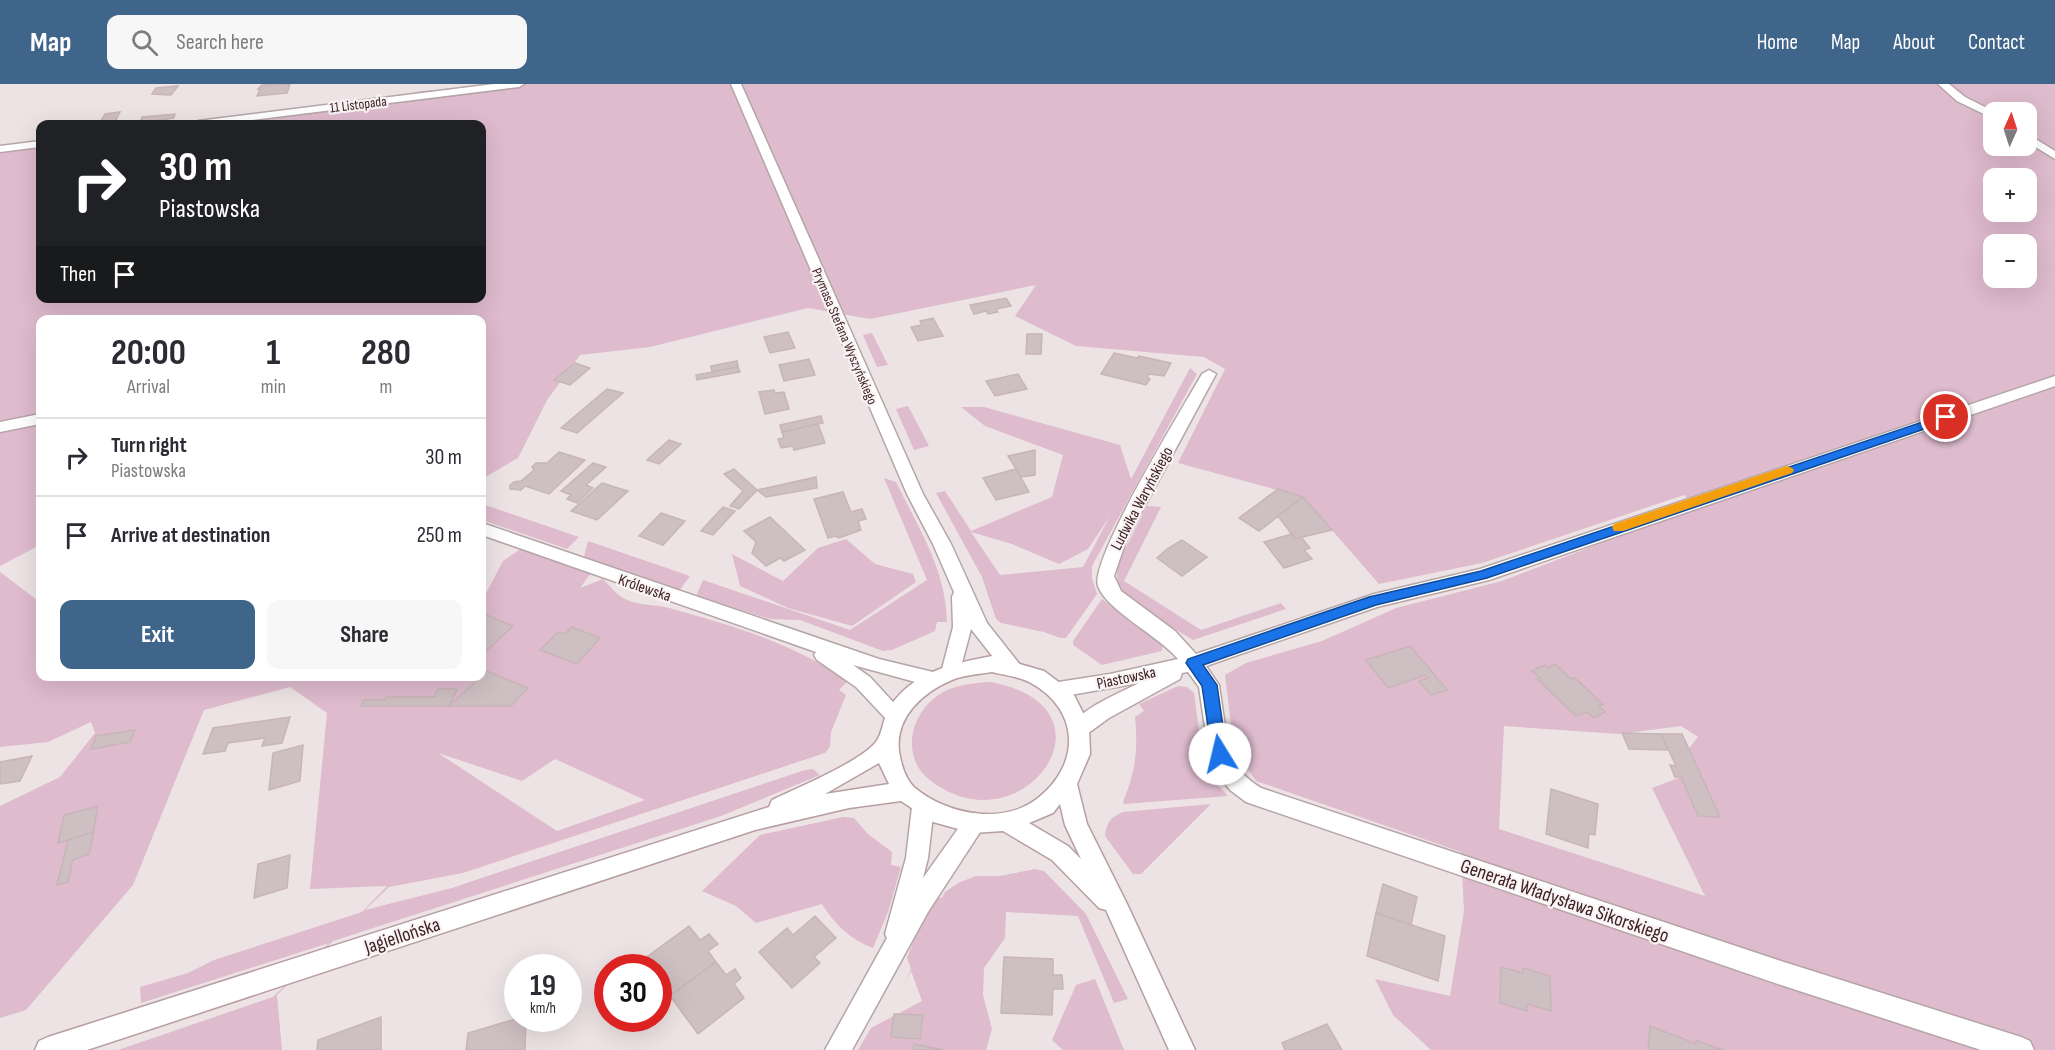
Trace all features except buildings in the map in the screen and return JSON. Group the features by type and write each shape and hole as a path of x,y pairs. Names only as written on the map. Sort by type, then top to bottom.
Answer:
{"street":[{"name":"11 Listopada","path":"230,120 519,84"},
{"name":"Prymasa Stefana Wyszyńskiego","path":"736,84 889,437 979,627 1011,666"},
{"path":"1943,84 1961,99 1983,110"},
{"path":"0,149 36,144"},
{"path":"2037,144 2055,156"},
{"name":"Ludwika Waryńskiego","path":"1193,663 1168,636 1114,596 1107,586 1105,576 1117,541 1209,374"},
{"name":"Piastowska","path":"1059,689 1110,682 1193,663 1374,601 1483,575 2055,381"},
{"path":"0,427 36,420"},
{"name":"Królewska","path":"486,530 808,643 878,666 930,678"},
{"name":"Prymasa Stefana Wyszyńskiego","path":"952,669 962,627 960,586"},
{"name":"Królewska","path":"808,643 863,682 894,714"},
{"name":"Piastowska","path":"1080,729 1102,712 1193,663"},
{"name":"Generała Władysława Sikorskiego","path":"1193,663 1209,685 1220,754 1226,771 1238,784 1254,795 1762,966 2021,1050"},
{"path":"982,664 1011,666 1032,673 1059,689 1076,712 1080,729 1080,761 1067,785 1041,808 1006,821 975,823 945,818 923,807 906,792 895,777 889,761 888,730 894,714 908,695 930,678 952,669 982,664"},
{"name":"Jagiellońska","path":"755,820 865,763 887,745"},
{"path":"1067,785 1076,825 1119,912 1182,1050"},
{"name":"Jagiellońska","path":"48,1050 755,820 877,793 906,792"},
{"path":"891,954 917,858 923,807"},
{"path":"1006,821 1060,853 1119,912"},
{"path":"838,1050 891,954 956,849 975,823"}],"shaded area":[{"path":"480,84 2055,84 2055,1050 1431,1050 1393,1015 1375,979 1450,996 1464,911 1461,852 1256,781 1234,749 1225,675 1246,663 1322,641 1396,608 1502,581 1696,507 1684,495 1482,563 1379,584 1303,497 1178,463 1225,369 1204,357 1076,346 1015,316 1036,285 870,319 808,308 650,347 580,355 547,400 518,458 486,477 486,315 36,315 36,547 0,566 0,151 36,146 36,303 486,303 486,120 252,120 318,112 421,91 478,87","holes":["1504,726 1619,734 1681,726 1698,737 1681,758 1699,770 1652,788 1705,896 1499,829"]},
{"path":"872,333 888,365 877,367 863,335"},
{"path":"1190,368 1197,374 1092,566 1092,579 1097,594 1066,638 1001,623 996,619 982,577 936,493 945,491 971,531 1052,497 1063,455 985,426 961,407 984,407 1120,445 1131,479","holes":["1110,516 1083,567 1000,575 971,532 1012,544 1059,564 1088,549"]},
{"path":"908,406 929,446 914,450 896,409"},
{"path":"884,478 896,482 930,550 942,585 947,622 937,622 935,631 892,650 883,651 800,620 770,619 696,596 703,580 850,630 927,580"},
{"path":"486,505 579,537 567,549 486,521"},
{"path":"1147,506 1161,507 1124,581 1201,630 1281,603 1286,609 1193,640 1143,609 1120,586 1117,572 1118,563"},
{"path":"846,539 875,564 913,574 916,582 852,626 788,608 740,586 732,554 783,581 818,548"},
{"path":"588,541 690,576 679,591 584,557"},
{"path":"522,548 591,573 580,588 603,579 628,601 667,607 718,622 786,647 828,669 847,682 839,690 846,695 831,732 830,747 825,753 463,873 389,887 365,910 452,888 805,770 813,769 820,775 721,816 333,941 277,995 282,1050 118,1050 273,997 329,943 141,1003 140,987 188,973 214,960 362,912 387,886 310,889 327,713 290,687 204,710 133,885 26,1010 0,1018 0,806 60,777 95,733 91,722 48,742 0,747 0,572 36,599 36,681 486,681 486,593 503,561","holes":["438,753 522,781 555,759 645,800 557,831"]},
{"path":"1102,599 1162,643 1162,651 1102,665 1073,645 1073,641"},
{"path":"990,682 1030,696 1051,717 1055,742 1046,767 1026,787 998,798 966,798 931,781 921,772 912,750 912,738 920,715 927,704 937,696 956,687"},
{"path":"1178,686 1187,687 1194,693 1203,762 1211,777 1228,796 1124,804 1135,760 1135,717 1144,711 1139,704"},
{"path":"1211,804 1141,874 1133,874 1105,836 1110,821 1123,812"},
{"path":"843,817 854,818 868,834 892,852 891,865 901,867 888,912 873,948 844,930 822,904 756,923 736,906 702,891 760,835"},
{"path":"1035,869 1044,871 1086,914 1128,999 1114,1003 1078,916 1006,912 1005,938 984,968 983,995 992,1029 986,1050 858,1050 871,1028 922,1001 911,971 904,984 911,969 907,958 931,897 942,898 945,892 958,883 976,876 1000,876"},
{"path":"1095,979 1124,1050 1063,1050 1052,1040 1076,985"}],"slow traffic":[{"path":"1619,527 1787,470"}],"route":[{"path":"1220,754 1209,685 1193,663 1374,601 1483,575 1946,417"}]}
